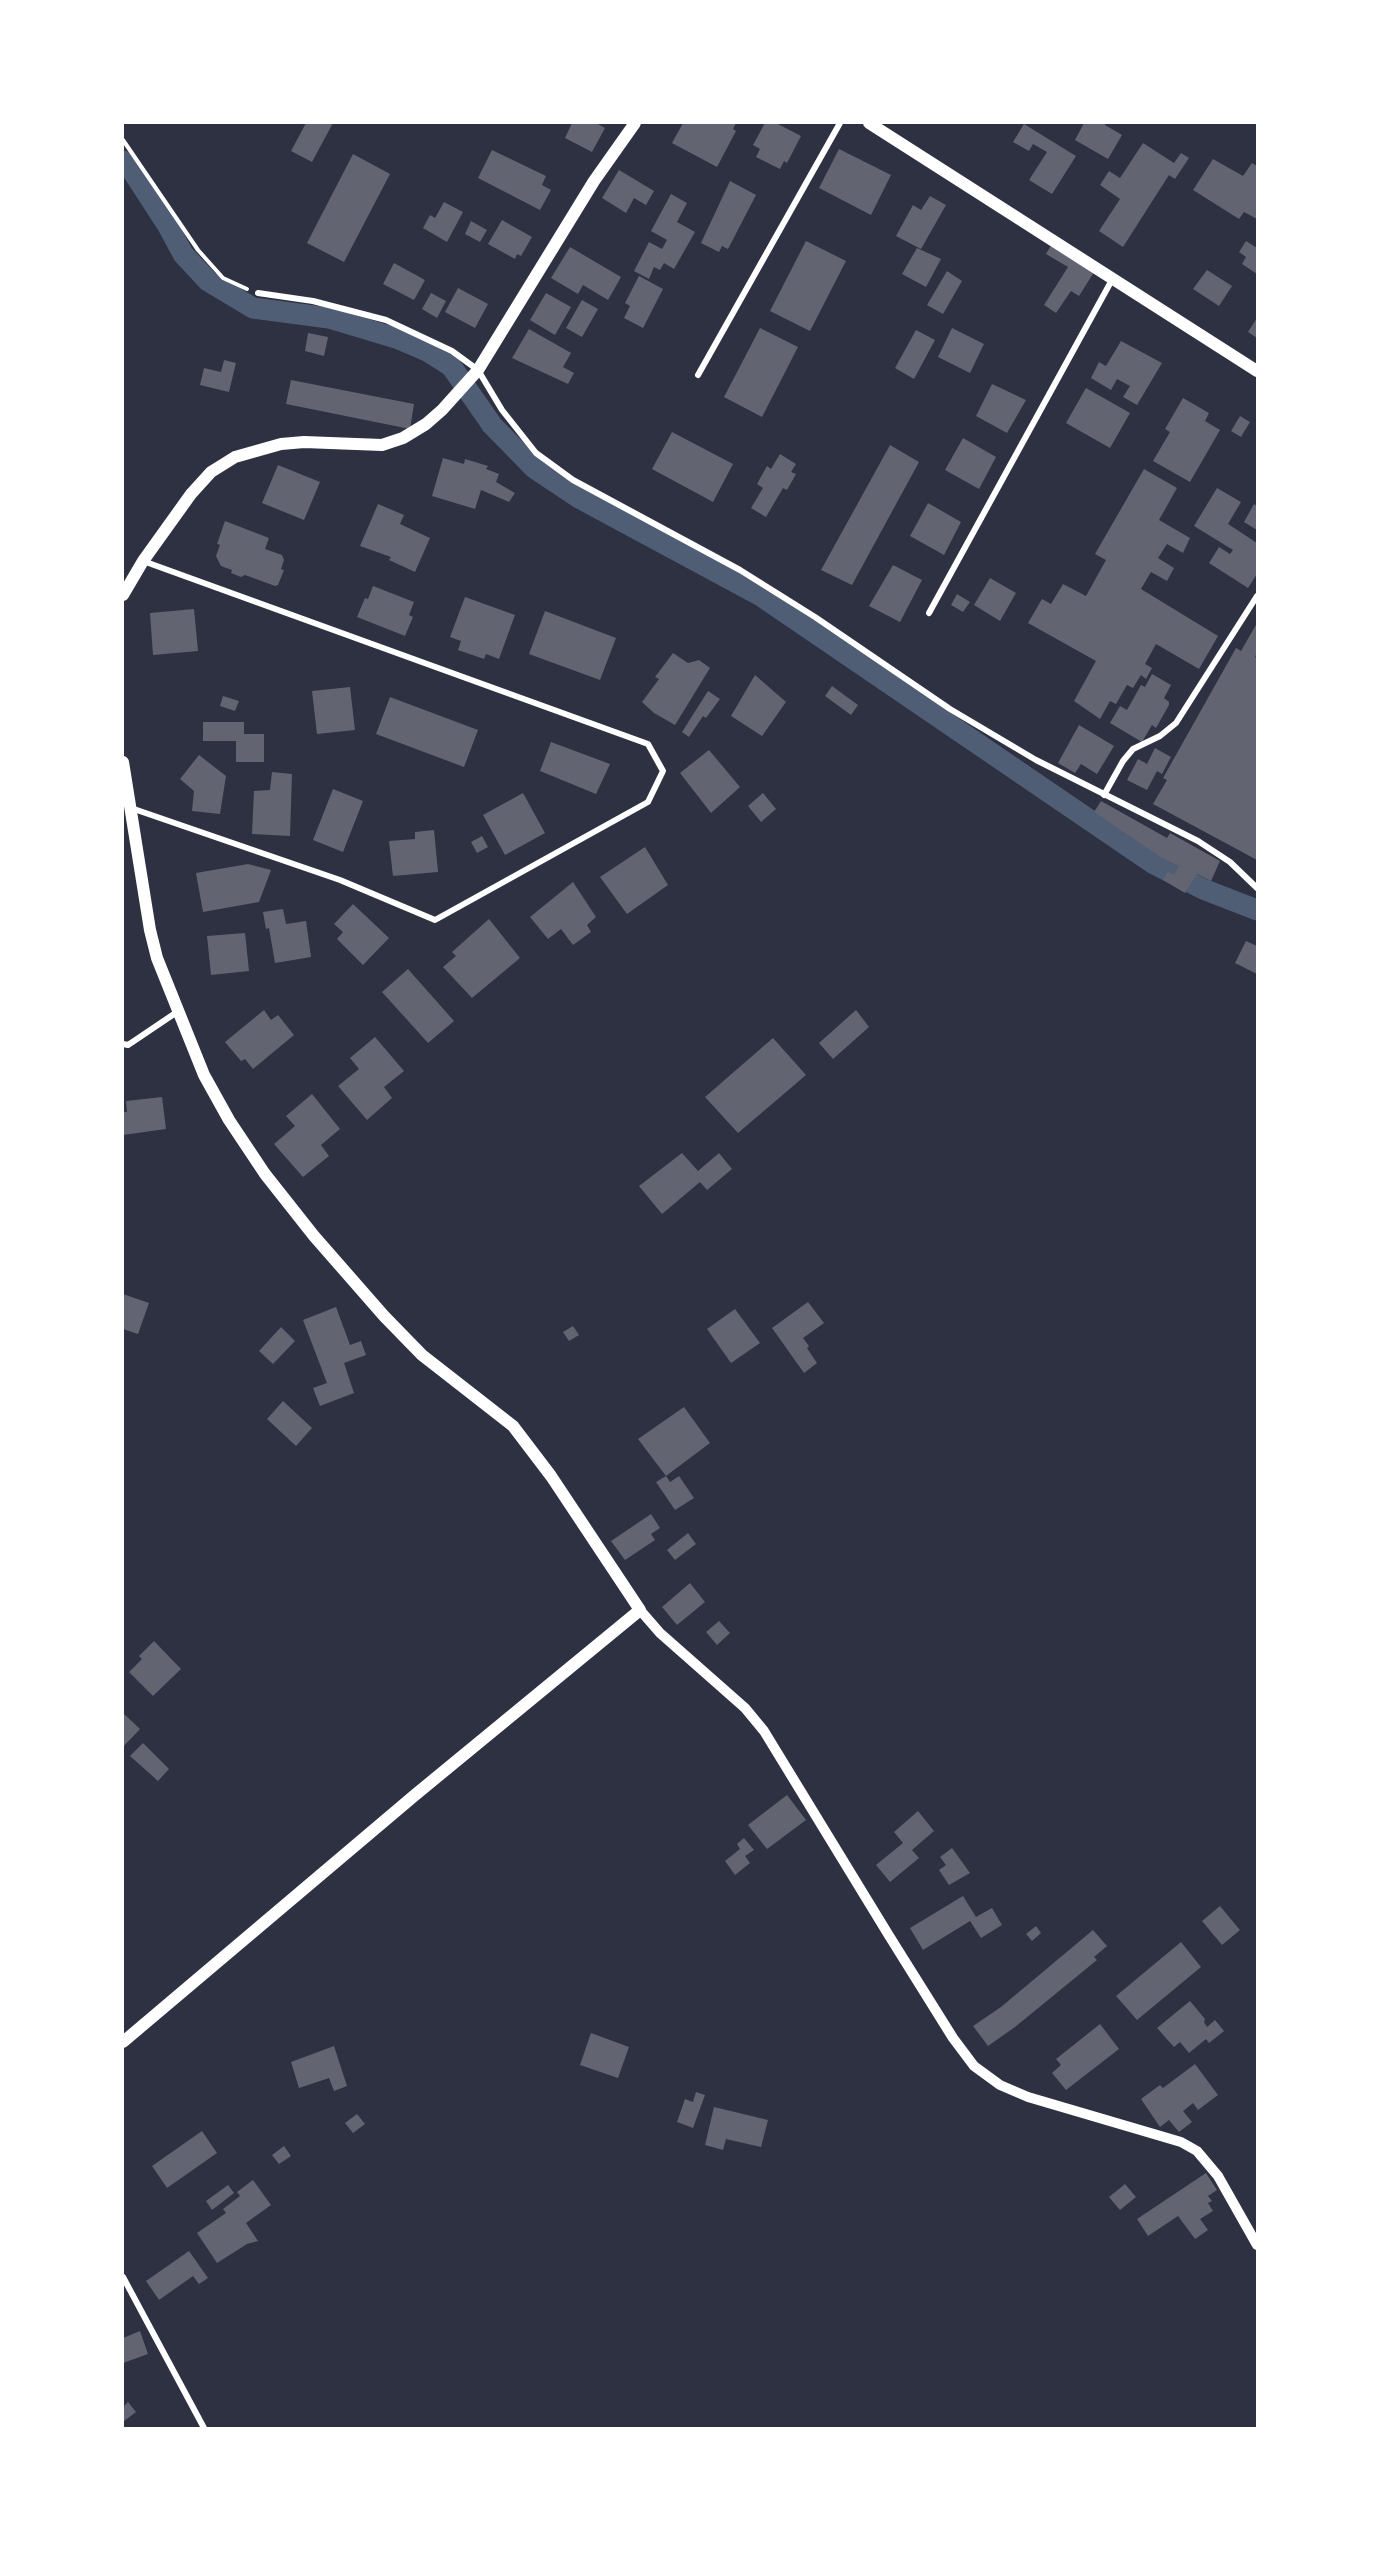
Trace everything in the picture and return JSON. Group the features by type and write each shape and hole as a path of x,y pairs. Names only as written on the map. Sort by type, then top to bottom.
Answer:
{"main road":[{"path":"123,595 143,561 191,494 211,472 235,457 281,444 304,442 382,445 403,438 426,424 474,374 594,181 635,123"},
{"path":"869,123 1257,371"},
{"path":"123,762 150,930 157,958 177,1012 209,1084 229,1120 265,1174 314,1236 422,1355 513,1426 550,1476 640,1610 415,1795 123,2042"}],"street":[{"path":"698,375 840,123"},
{"path":"929,613 1113,277"},
{"path":"258,293 313,301 387,320 431,339 474,374 536,453 573,480 740,570 839,633 950,709 1036,760 1198,841 1230,862 1257,888"},
{"path":"130,808 340,880 435,920 648,802 663,771 648,744 143,561"},
{"path":"1104,795 1123,761 1133,749 1160,736 1176,723 1257,596"},
{"path":"123,1044 128,1045 177,1012"},
{"path":"640,1610 660,1633 745,1708 764,1731 929,2001 974,2066 1000,2085 1028,2097 1174,2139 1197,2151 1218,2176 1257,2246"},
{"path":"123,2277 204,2428"}],"path":[{"path":"123,140 198,250 223,278 258,293"}],"building":[{"path":"306,123 333,123 312,162 291,151"},
{"path":"572,123 596,123 605,128 592,152 565,138"},
{"path":"683,123 736,123 733,129 736,131 717,167 672,143"},
{"path":"765,123 776,123 801,136 787,163 784,161 780,169 756,157 760,149 753,145"},
{"path":"1084,123 1106,123 1105,125 1122,135 1108,159 1075,140"},
{"path":"1024,124 1076,156 1052,194 1029,180 1047,152 1033,144 1029,151 1013,142"},
{"path":"1143,143 1174,163 1181,153 1189,158 1175,179 1169,175 1123,247 1099,231 1120,199 1100,185 1109,171 1120,178"},
{"path":"839,149 891,175 871,215 819,188"},
{"path":"492,150 546,176 542,185 551,190 540,210 478,178"},
{"path":"353,154 390,174 344,262 307,243"},
{"path":"1213,159 1243,176 1252,163 1257,166 1257,219 1244,212 1239,219 1193,190"},
{"path":"619,170 654,191 646,205 634,198 626,213 602,198"},
{"path":"730,181 756,195 728,249 722,246 719,252 701,243"},
{"path":"671,194 687,203 677,222 695,232 674,269 664,263 660,270 654,267 649,279 634,271 649,242 662,249 667,240 651,231"},
{"path":"930,196 946,205 921,249 896,236 913,205 921,210"},
{"path":"444,202 463,212 447,242 423,228 430,215 435,218"},
{"path":"502,220 532,237 521,256 517,254 515,259 488,244"},
{"path":"471,221 487,230 480,242 465,234"},
{"path":"806,241 846,261 810,331 770,311"},
{"path":"1246,241 1257,248 1257,274 1242,264 1246,257 1239,252"},
{"path":"1053,242 1096,269 1079,296 1071,291 1056,313 1044,305 1068,267 1046,254"},
{"path":"570,247 621,277 608,300 583,285 578,294 551,278"},
{"path":"917,248 941,259 926,287 902,274"},
{"path":"394,263 425,280 414,300 383,284"},
{"path":"1207,270 1232,286 1219,306 1193,289"},
{"path":"947,271 962,281 943,314 927,305"},
{"path":"639,276 663,289 643,328 624,318 630,306 625,303"},
{"path":"458,288 488,304 475,328 445,312"},
{"path":"431,293 446,301 437,318 422,309"},
{"path":"546,293 571,307 555,335 530,320"},
{"path":"582,300 598,309 582,337 566,328"},
{"path":"1257,318 1257,338 1248,332"},
{"path":"760,328 798,347 762,417 724,397"},
{"path":"952,328 984,344 970,373 938,357"},
{"path":"529,329 571,353 563,367 574,373 568,384 512,358"},
{"path":"916,330 935,340 914,379 895,368"},
{"path":"308,333 328,337 324,356 305,351"},
{"path":"1121,341 1162,363 1137,405 1123,397 1130,386 1117,379 1111,390 1091,378 1099,362 1106,366"},
{"path":"224,360 236,363 229,392 200,385 204,368 221,372"},
{"path":"291,380 414,404 410,429 286,404"},
{"path":"992,384 1026,400 1007,433 976,416"},
{"path":"1086,388 1130,413 1110,448 1066,423"},
{"path":"1183,398 1209,413 1205,421 1220,430 1190,482 1153,461 1170,432 1165,429"},
{"path":"1240,416 1250,422 1241,437 1231,431"},
{"path":"672,432 733,464 713,502 652,469"},
{"path":"963,438 996,457 979,489 945,470"},
{"path":"890,445 919,462 852,585 821,570"},
{"path":"780,454 796,464 791,472 796,474 787,490 783,488 766,517 751,508 763,488 757,484 767,466 771,469"},
{"path":"443,458 464,464 465,459 488,466 486,469 499,474 496,482 515,493 509,502 481,490 475,509 432,496"},
{"path":"278,465 320,482 304,520 262,503"},
{"path":"1144,469 1177,488 1159,520 1190,538 1183,553 1167,544 1158,558 1174,568 1167,581 1151,572 1141,589 1218,636 1199,669 1156,644 1145,664 1152,668 1146,679 1141,675 1133,688 1127,685 1116,704 1110,701 1100,719 1074,701 1096,661 1028,623 1042,599 1051,604 1063,584 1086,596 1106,560 1095,554"},
{"path":"1217,488 1241,502 1228,524 1257,543 1257,574 1248,588 1209,563 1219,547 1230,554 1233,550 1194,526"},
{"path":"928,503 961,522 944,555 910,536"},
{"path":"378,504 404,515 400,524 430,538 415,572 389,560 391,557 360,546"},
{"path":"1254,504 1257,506 1257,530 1244,522"},
{"path":"225,521 269,538 265,549 282,555 284,560 281,569 284,570 278,585 275,586 245,575 241,577 221,566 216,556 220,545 217,544"},
{"path":"893,565 922,580 900,622 869,606"},
{"path":"990,578 1016,593 1000,621 974,605"},
{"path":"373,586 414,602 409,615 413,617 405,636 357,617"},
{"path":"957,594 970,602 963,612 951,605"},
{"path":"465,597 515,615 499,659 486,654 484,659 458,650 461,641 450,637"},
{"path":"194,609 198,651 153,655 150,613"},
{"path":"545,611 616,638 600,680 529,654"},
{"path":"1257,623 1255,657 1257,658 1257,860 1153,804 1167,780 1163,778 1236,648 1241,651"},
{"path":"673,653 688,663 699,660 710,668 675,725 654,713 642,702 659,679 655,677"},
{"path":"1152,674 1171,685 1164,698 1169,705 1156,728 1152,725 1142,742 1110,723 1120,706 1127,710 1141,685 1145,687"},
{"path":"755,675 786,702 762,736 731,716"},
{"path":"832,686 858,705 851,715 825,696"},
{"path":"350,687 355,730 317,734 312,691"},
{"path":"708,691 720,699 706,718 703,716 689,737 682,732"},
{"path":"223,696 239,701 235,711 220,706"},
{"path":"390,697 478,730 464,767 376,734"},
{"path":"203,722 244,722 244,734 264,734 264,762 236,762 236,741 203,741"},
{"path":"1079,725 1114,746 1097,774 1081,764 1075,773 1058,763"},
{"path":"551,742 610,764 596,794 540,771"},
{"path":"1155,748 1171,757 1162,774 1157,771 1147,790 1127,780 1138,759 1147,764"},
{"path":"709,750 740,787 711,813 680,773"},
{"path":"199,755 226,776 220,814 192,811 194,791 180,779"},
{"path":"272,772 292,774 290,836 252,834 254,791 270,790"},
{"path":"333,789 363,801 343,852 313,840"},
{"path":"523,793 545,833 505,855 483,815"},
{"path":"763,793 776,809 761,822 748,806"},
{"path":"1101,801 1167,838 1170,833 1220,861 1211,881 1197,874 1185,893 1163,880 1168,872 1174,875 1179,866 1159,856 1094,812"},
{"path":"434,830 438,872 393,876 389,841 415,839 415,832"},
{"path":"482,836 488,847 477,853 471,842"},
{"path":"645,847 668,885 627,914 600,877"},
{"path":"248,864 271,870 259,902 203,912 196,873"},
{"path":"573,882 596,917 587,925 591,932 573,945 561,929 548,939 530,917"},
{"path":"353,904 389,938 363,965 337,939 343,932 334,924"},
{"path":"283,909 286,924 306,921 311,957 275,963 269,928 266,929 263,912"},
{"path":"489,919 520,958 472,998 443,967 456,956 452,952"},
{"path":"245,933 249,971 211,975 207,936"},
{"path":"1246,941 1257,946 1257,974 1235,963"},
{"path":"408,969 454,1021 428,1043 382,992"},
{"path":"264,1010 271,1020 278,1015 294,1035 253,1069 245,1059 241,1061 225,1042"},
{"path":"856,1010 869,1027 833,1059 819,1043"},
{"path":"375,1037 404,1071 384,1087 392,1098 367,1120 338,1086 359,1069 350,1058"},
{"path":"773,1038 806,1075 738,1133 705,1097"},
{"path":"312,1094 340,1129 321,1145 329,1156 303,1177 274,1144 295,1126 286,1116"},
{"path":"162,1097 166,1129 123,1135 123,1112 127,1112 126,1101"},
{"path":"682,1153 698,1171 719,1153 732,1169 707,1190 700,1182 662,1214 639,1186"},
{"path":"123,1294 149,1303 138,1334 123,1329"},
{"path":"808,1302 824,1323 803,1338 817,1363 804,1373 772,1328"},
{"path":"336,1307 350,1345 361,1341 366,1355 344,1363 354,1393 320,1406 313,1388 327,1383 303,1320"},
{"path":"735,1309 760,1343 731,1363 707,1329"},
{"path":"573,1326 579,1335 569,1341 563,1332"},
{"path":"281,1327 295,1341 273,1364 259,1351"},
{"path":"283,1401 312,1428 296,1446 267,1419"},
{"path":"684,1407 710,1443 666,1476 638,1439"},
{"path":"666,1476 670,1482 679,1476 694,1498 675,1510 656,1482"},
{"path":"651,1514 660,1528 651,1534 655,1540 625,1560 611,1541"},
{"path":"688,1533 696,1544 675,1560 667,1550"},
{"path":"690,1583 705,1602 677,1625 662,1607"},
{"path":"719,1621 730,1633 717,1645 706,1632"},
{"path":"154,1641 181,1669 153,1696 129,1672 142,1659 139,1656"},
{"path":"123,1713 140,1729 123,1747"},
{"path":"143,1743 169,1769 158,1781 130,1756"},
{"path":"787,1795 806,1820 767,1849 748,1825"},
{"path":"918,1811 934,1831 912,1850 919,1858 890,1882 876,1865 903,1843 894,1832"},
{"path":"744,1838 754,1850 745,1856 750,1863 735,1875 725,1861 740,1849 737,1844"},
{"path":"952,1848 970,1873 949,1885 939,1870 946,1865 940,1857"},
{"path":"963,1896 976,1917 992,1908 1002,1925 981,1938 970,1921 923,1950 910,1928"},
{"path":"1220,1906 1240,1930 1222,1945 1202,1921"},
{"path":"1036,1926 1041,1933 1032,1941 1026,1934"},
{"path":"1093,1930 1107,1946 1094,1957 1097,1960 1015,2027 988,2046 973,2026 1001,2007"},
{"path":"1181,1942 1201,1967 1137,2020 1116,1996"},
{"path":"1190,2001 1205,2019 1207,2027 1215,2020 1224,2031 1209,2043 1206,2039 1189,2053 1180,2042 1174,2047 1157,2028"},
{"path":"1100,2024 1119,2049 1066,2090 1052,2073 1061,2065 1056,2059"},
{"path":"591,2033 629,2047 618,2078 580,2065"},
{"path":"334,2046 347,2086 334,2091 329,2078 299,2088 291,2062"},
{"path":"1195,2064 1218,2095 1198,2110 1193,2103 1183,2111 1192,2122 1179,2132 1169,2120 1160,2127 1141,2099 1160,2085 1163,2088"},
{"path":"696,2092 705,2095 693,2128 677,2122 685,2099 693,2102"},
{"path":"714,2107 768,2120 761,2147 726,2139 723,2150 705,2145"},
{"path":"357,2114 365,2124 353,2133 345,2123"},
{"path":"202,2131 217,2153 167,2188 152,2166"},
{"path":"284,2146 291,2156 279,2164 272,2155"},
{"path":"1206,2173 1217,2190 1208,2196 1212,2201 1208,2203 1213,2211 1200,2219 1208,2230 1195,2239 1178,2216 1148,2236 1137,2219"},
{"path":"253,2180 271,2205 246,2223 258,2241 247,2244 217,2263 197,2233 226,2213 223,2209 240,2196 237,2192"},
{"path":"1125,2184 1136,2197 1120,2210 1109,2197"},
{"path":"228,2185 234,2193 212,2210 206,2201"},
{"path":"189,2251 208,2278 199,2284 193,2276 159,2300 146,2281"},
{"path":"140,2331 148,2354 123,2363 123,2338"},
{"path":"128,2402 136,2412 123,2422 123,2407"}],"waterway":[{"path":"123,161 133,172 168,226 183,254 208,281 253,308 329,318 399,339 427,351 451,366 492,425 534,468 579,498 761,596 1154,864 1203,889 1257,910"}]}
